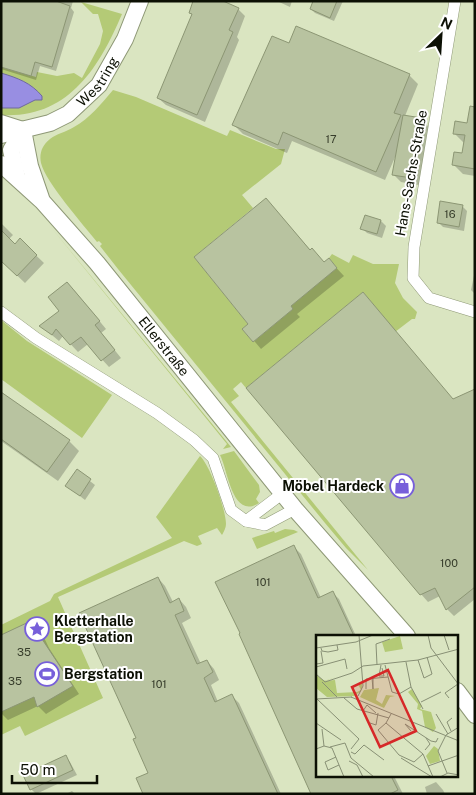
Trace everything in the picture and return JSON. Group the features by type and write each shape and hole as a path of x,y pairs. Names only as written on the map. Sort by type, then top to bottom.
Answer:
{"main road":[{"name":"Westring","path":"23,130 50,123 68,114 99,85 125,39 140,1"},
{"path":"1,122 23,130"},
{"path":"1,135 23,130"},
{"name":"Ellerstraße","path":"23,130 10,150 18,177 97,263 295,509 406,635"},
{"name":"Ellerstraße","path":"23,130 30,166 42,201"},
{"path":"1,164 18,177"},
{"path":"458,692 475,715"},
{"path":"458,709 475,728"}],"street":[{"name":"Hans-Sachs-Straße","path":"455,1 414,247 413,278 429,298 475,312"},
{"path":"1,312 36,338 156,413 194,440 213,458 231,510 246,521 265,525 295,509"},
{"path":"246,521 283,493"}],"green space":[{"path":"81,2 122,14 103,53 91,71 63,99 45,108 24,114 1,115 1,67 36,77 37,72 57,76 74,73 82,78 100,44 103,31 98,14 93,14"},
{"path":"113,90 136,97 227,136 230,130 276,149 285,149 281,164 242,195 253,208 194,257 248,324 242,329 253,342 293,309 291,306 337,268 329,258 332,254 349,263 353,255 373,264 399,264 395,283 403,298 417,312 415,319 412,319 395,332 363,292 246,388 241,382 233,389 239,396 231,402 368,570 325,523 118,269 100,246 102,244 99,241 97,242 74,214 44,171 40,156 47,141 80,123"},
{"path":"50,226 231,447 223,449 227,444"},
{"path":"1,320 27,341 112,395 82,438 1,379"},
{"path":"234,451 259,485 260,492 256,499 259,503 250,506 243,505 232,491 220,455"},
{"name":"Bergstation","path":"200,456 213,478 223,509 226,524 222,535 217,528 198,536 202,544 197,546 184,541 58,597 103,698 25,736 20,726 1,735 1,625 50,601 54,594 172,538 156,517"},
{"path":"285,529 298,532 257,549 252,538"}],"shaded area":[{"path":"1,73 29,84 38,91 42,96 42,100 35,100 19,108 1,108"}],"building":[{"path":"1,1 56,1 70,6 52,67 35,62 31,76 1,67"},
{"path":"193,1 223,1 239,8 229,30 233,32 197,115 157,98 192,14 189,13"},
{"path":"313,1 337,1 330,18 310,9"},
{"path":"296,26 410,74 394,113 401,115 376,172 283,132 278,145 232,125 272,36 289,43"},
{"path":"470,106 475,107 475,169 452,165 454,152 462,153 465,135 453,134 455,121 467,123"},
{"path":"403,115 422,118 412,178 392,175"},
{"path":"266,198 310,250 312,248 324,262 329,258 337,268 291,306 293,309 253,342 242,329 248,324 194,257"},
{"path":"440,201 463,205 459,227 437,223"},
{"path":"365,215 381,220 377,234 360,229"},
{"path":"1,230 15,244 20,238 37,255 17,276 1,261"},
{"path":"67,282 100,321 95,325 115,350 101,361 81,337 70,345 56,329 52,335 39,326 59,311 48,297"},
{"name":"Möbel Hardeck","path":"363,292 453,399 475,389 475,587 446,610 435,588 420,595 246,388"},
{"path":"1,392 70,440 47,472 1,439"},
{"path":"77,469 91,479 80,496 65,486"},
{"path":"294,545 318,598 333,591 354,635 316,635 316,778 392,778 398,790 390,794 311,794 240,633 215,582"},
{"path":"158,577 170,603 179,598 184,611 175,615 197,664 207,660 213,672 204,678 215,702 232,694 278,794 143,794 136,778 148,773 133,739 136,738 79,613"},
{"path":"33,620 42,639 73,686 37,707 34,697 1,712 1,635"},
{"path":"66,755 73,770 30,790 23,775"}],"place":[{"name":"Möbel Hardeck","path":"402,486"},
{"name":"Kletterhalle Bergstation","path":"37,629"},
{"name":"Bergstation","path":"47,674"}]}
